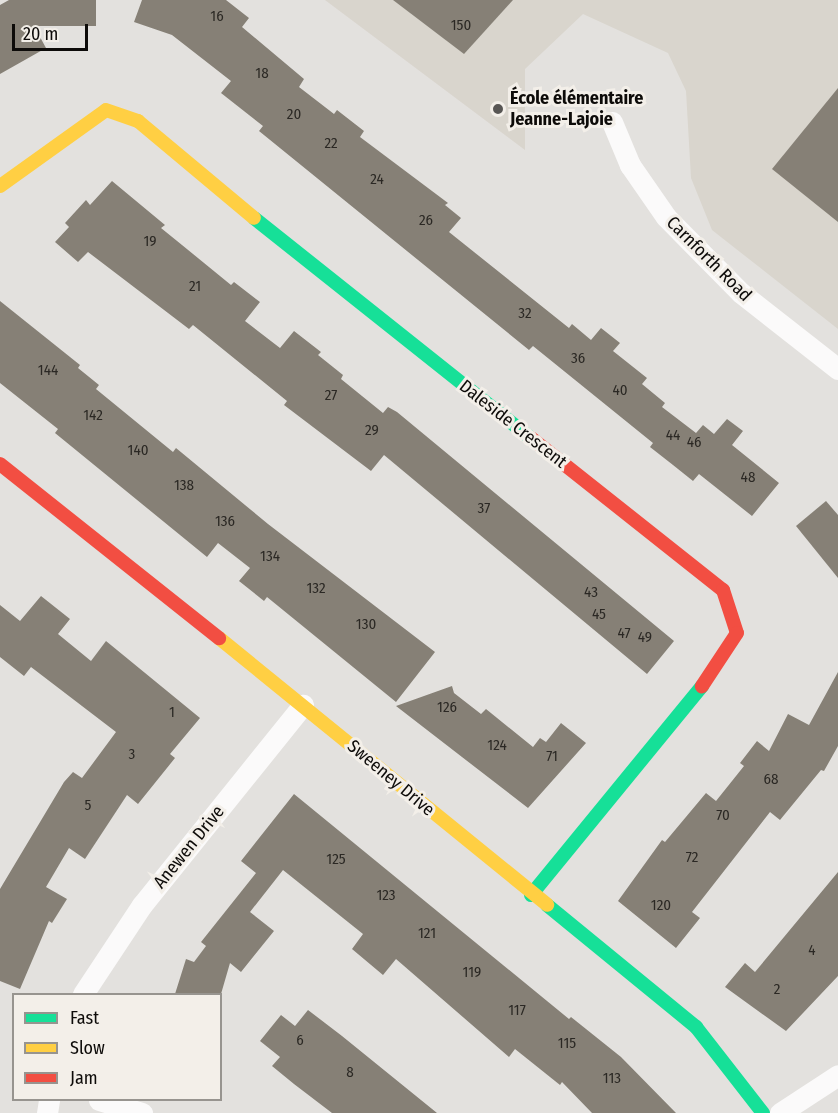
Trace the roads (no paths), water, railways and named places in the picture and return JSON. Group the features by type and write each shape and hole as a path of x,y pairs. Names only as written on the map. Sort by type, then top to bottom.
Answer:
{"street":[{"name":"Daleside Crescent","path":"0,186 106,110 138,121 191,168 723,590 737,633 712,674 531,895"},
{"name":"Carnforth Road","path":"612,122 630,165 666,217 741,293 838,369"},
{"name":"Sweeney Drive","path":"0,464 303,705 531,895 696,1027 763,1113"},
{"name":"Anewen Drive","path":"84,993 142,905 303,705"},
{"path":"780,1113 838,1075"},
{"path":"102,1101 141,1113"}],"place":[{"name":"École élémentaire Jeanne-Lajoie","path":"498,109"}]}
